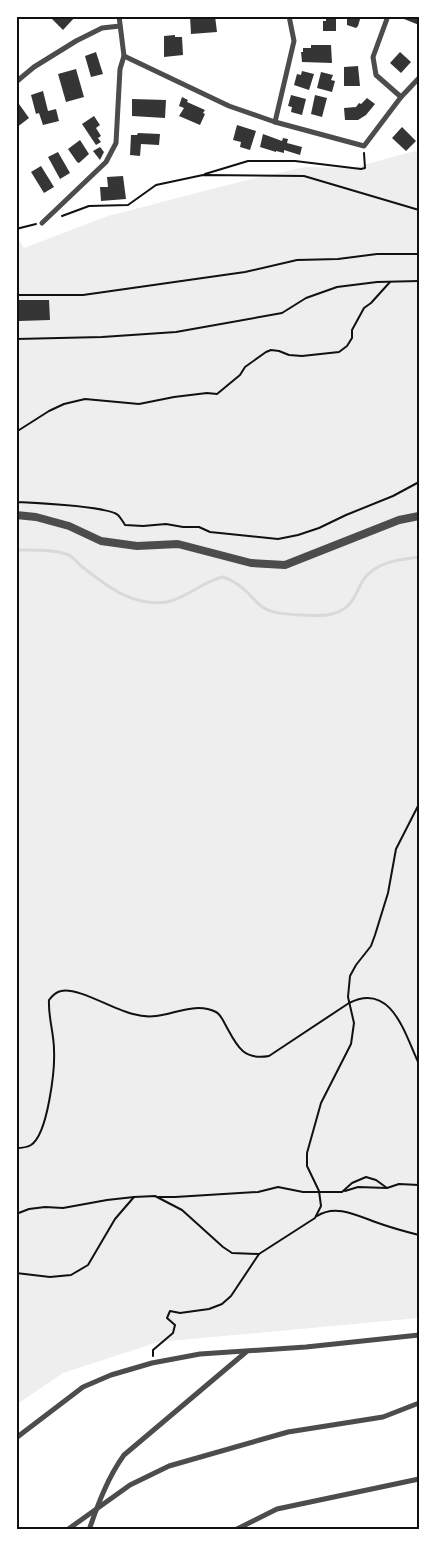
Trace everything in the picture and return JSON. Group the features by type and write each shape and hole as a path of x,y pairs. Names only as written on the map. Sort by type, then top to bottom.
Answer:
{"street":[{"path":"42,223 106,162 116,144 120,69 124,56 119,16"},
{"path":"275,122 294,41 290,16"},
{"path":"388,16 373,57 376,75 401,97"},
{"path":"16,82 34,67 76,41 102,28 120,26"},
{"path":"124,56 152,71 229,106 275,122 364,146 401,97 419,78"},
{"path":"16,515 36,517 69,526 101,541 137,546 178,544 251,563 285,564 399,520 419,516"},
{"path":"16,1438 83,1387 110,1375 152,1363 200,1354 419,1335"},
{"path":"89,1530 117,1465 124,1455 246,1351"},
{"path":"67,1530 130,1485 169,1466 288,1432 382,1417 419,1403"},
{"path":"235,1530 277,1509 419,1480"}],"path":[{"path":"58,218 90,206 128,205 156,185 248,161 295,161 361,169 365,168 364,146"},
{"path":"203,174 304,176 419,210"},
{"path":"16,229 42,223"},
{"path":"16,295 83,295 245,272 297,260 338,259 378,254 419,254"},
{"path":"16,339 102,337 176,332 282,313 306,298 337,287 419,281"},
{"path":"16,432 56,407 85,399 138,404 174,397 207,393 217,394 235,379 245,367 271,350 296,356 339,352 347,346 352,338 352,330 364,308 372,303 390,282"},
{"path":"16,502 66,504 107,511 117,514 125,525 166,524 199,527 210,532 278,539 319,528 393,496 419,482"},
{"path":"315,1218 321,1206 319,1191 307,1166 307,1153 321,1103 351,1044 354,1023 348,997 350,976 371,946 388,893 396,848 419,804"},
{"path":"16,1148 23,1148 32,1144 41,1131 54,1072 54,1049 49,1020 49,1000 59,992 73,991 119,1010 141,1016 156,1016 184,1009 216,1012 223,1019 241,1050 252,1057 261,1058 269,1056 349,1003 363,998 378,1000 384,1003 396,1016 419,1064"},
{"path":"342,1192 352,1183 366,1176 387,1188"},
{"path":"16,1214 29,1209 45,1207 63,1208 134,1197 176,1197 258,1192 278,1187 303,1192 342,1192 358,1187 387,1188 399,1184 419,1185"},
{"path":"155,1196 182,1210 232,1253 259,1254"},
{"path":"16,1273 50,1277 70,1275 88,1265 115,1219 134,1197"},
{"path":"152,1363 153,1350 173,1333 175,1326 167,1318 170,1311 180,1313 208,1309 222,1304 232,1296 259,1254 321,1213 334,1210 347,1212 419,1235"}],"shaded area":[{"path":"419,150 419,1318 158,1342 63,1373 16,1405 16,235 24,248 108,216 243,181 305,167 352,168"}],"building":[{"path":"49,16 76,16 63,30"},
{"path":"190,16 215,16 217,32 191,34"},
{"path":"326,16 336,16 336,31 323,31 323,21 326,21"},
{"path":"341,16 361,16 356,28 347,25 347,18"},
{"path":"405,16 419,16 419,25 404,19"},
{"path":"175,35 175,37 182,37 183,55 164,57 164,36"},
{"path":"311,45 331,45 332,63 302,62 301,52 303,52 303,48 311,48"},
{"path":"96,52 103,74 91,77 85,56"},
{"path":"400,52 411,62 401,73 390,63"},
{"path":"358,66 360,86 344,86 344,67"},
{"path":"76,69 84,97 66,102 58,74"},
{"path":"302,71 314,74 309,90 294,85 297,74 301,75"},
{"path":"321,72 333,75 331,80 335,81 332,92 317,88"},
{"path":"43,91 48,111 56,109 59,121 43,125 39,113 36,114 31,95"},
{"path":"291,95 306,99 302,115 291,112 292,107 288,106"},
{"path":"315,95 327,98 322,117 311,114"},
{"path":"182,97 188,100 187,102 205,110 200,125 179,116 184,108 179,106"},
{"path":"367,98 375,104 366,115 358,120 345,120 344,108 356,107"},
{"path":"132,99 166,100 165,118 132,116"},
{"path":"19,104 29,118 16,128 16,107"},
{"path":"94,116 100,125 96,128 101,136 98,138 101,142 96,145 82,124"},
{"path":"237,125 256,131 250,150 240,147 241,142 233,140"},
{"path":"402,127 416,141 406,151 392,138"},
{"path":"138,133 160,134 159,145 141,144 140,156 130,155 131,135 137,135"},
{"path":"263,134 282,141 283,138 288,139 287,143 302,147 300,155 284,150 284,153 276,152 260,147"},
{"path":"80,140 89,154 79,163 68,149"},
{"path":"100,147 104,152 100,160 93,151"},
{"path":"58,152 70,173 60,179 48,157"},
{"path":"41,166 54,187 44,193 31,172"},
{"path":"123,176 126,199 101,201 100,187 108,187 107,177"},
{"path":"18,300 49,300 50,320 19,321"}],"waterway":[{"path":"16,550 61,552 72,557 100,581 131,598 142,601 154,603 174,600 223,577 245,590 265,609 273,612 310,615 327,615 340,611 354,598 368,574 394,561 419,557"}]}
